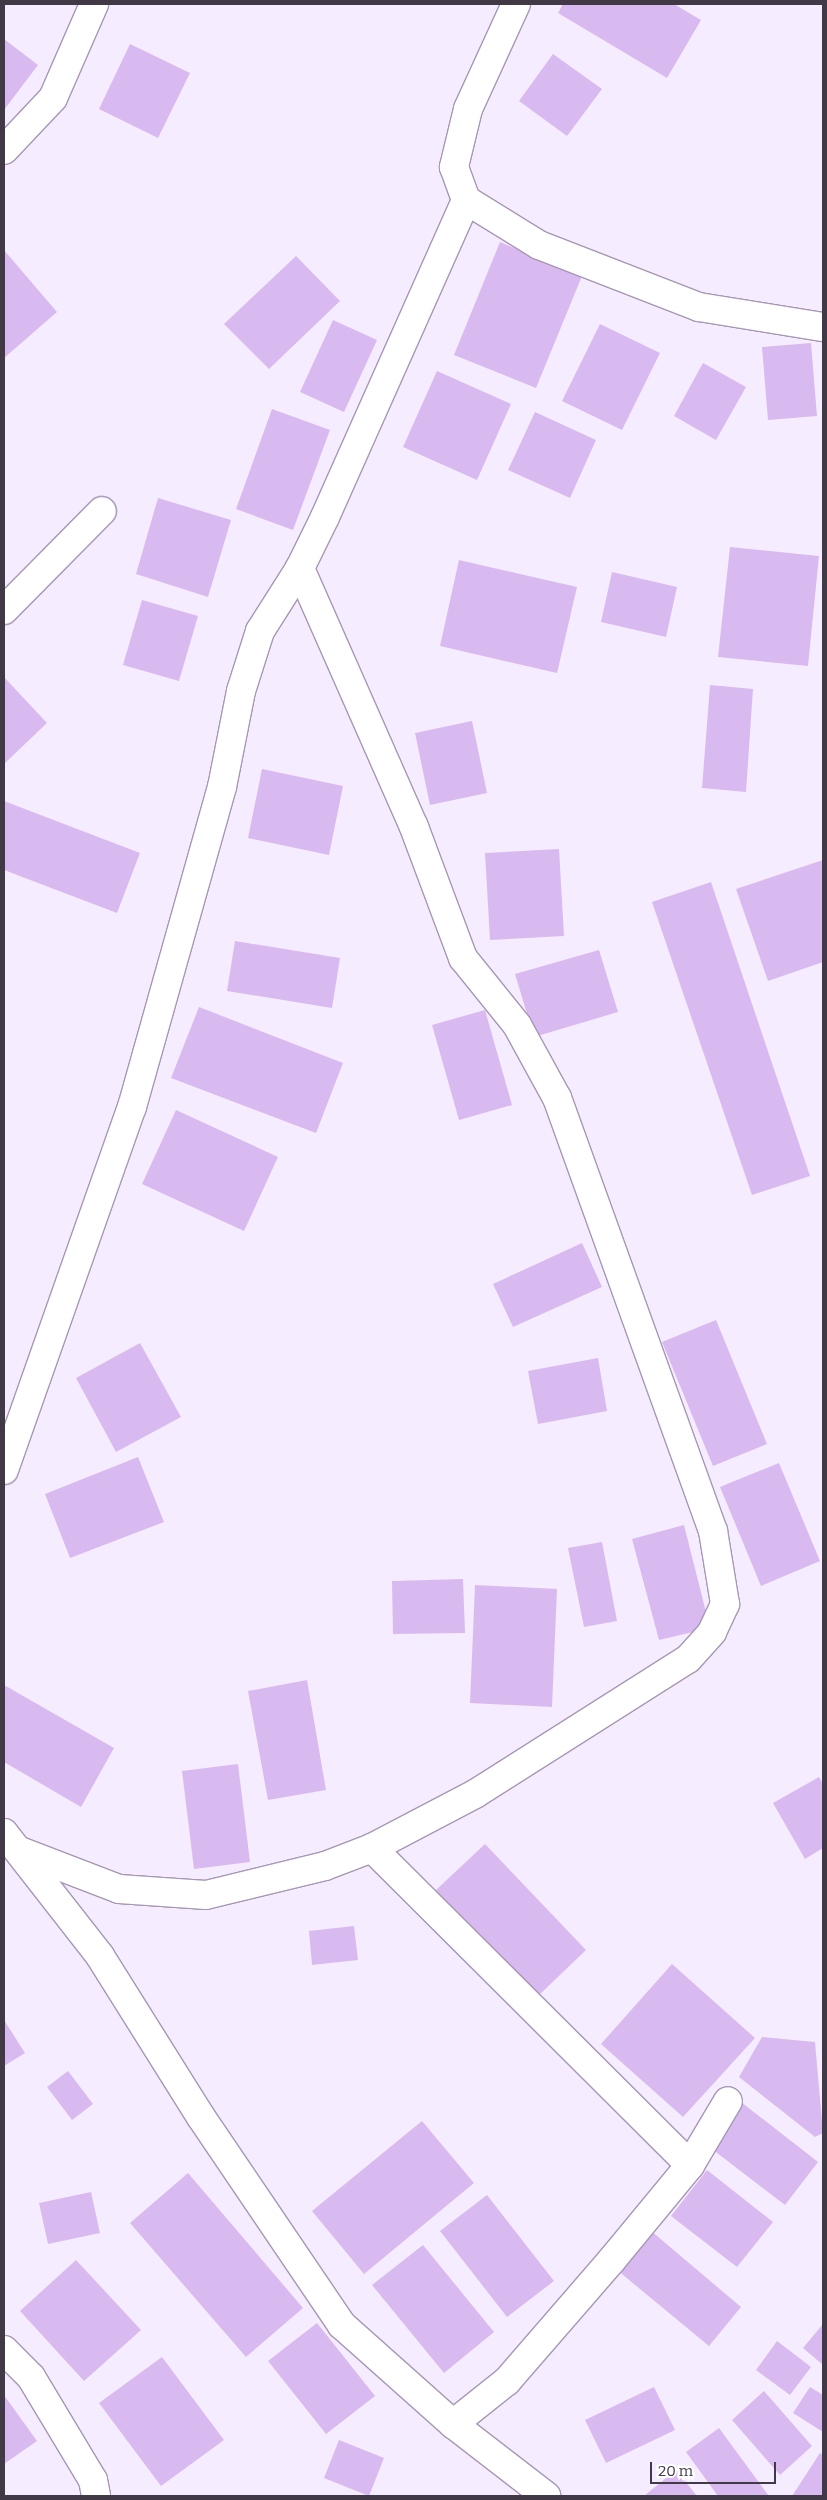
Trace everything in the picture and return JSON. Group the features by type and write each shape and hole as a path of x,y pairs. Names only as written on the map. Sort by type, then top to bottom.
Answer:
{"street":[{"path":"4,150 53,98 94,4"},
{"path":"516,4 468,109 454,167 466,200 539,246 699,307 823,327"},
{"path":"4,1470 132,1107 222,787 241,691 260,631 300,568 466,200"},
{"path":"4,610 102,511"},
{"path":"12,1842 118,1889 206,1894 325,1866 372,1848 475,1794 688,1659 712,1632 725,1604 713,1531 557,1098 517,1025 463,958 414,827 300,568"},
{"path":"12,1842 100,1956 201,2117 342,2326 453,2424 546,2496"},
{"path":"372,1848 690,2166"},
{"path":"453,2424 507,2381 690,2166 728,2101"},
{"path":"4,2350 31,2377 93,2480 96,2496"}],"building":[{"path":"563,4 674,4 701,20 667,78 558,13"},
{"path":"4,39 38,65 4,110"},
{"path":"130,44 190,73 158,138 99,109"},
{"path":"553,54 602,89 567,136 519,101"},
{"path":"500,242 582,276 536,388 454,355"},
{"path":"4,250 57,312 4,358"},
{"path":"296,256 340,301 269,369 224,324"},
{"path":"333,320 377,340 344,412 300,392"},
{"path":"600,324 660,353 622,430 562,401"},
{"path":"811,343 817,416 768,420 762,347"},
{"path":"703,363 746,387 716,440 674,416"},
{"path":"437,371 511,404 477,480 403,447"},
{"path":"272,409 330,430 293,530 236,509"},
{"path":"535,412 596,440 570,498 508,470"},
{"path":"158,498 231,520 208,597 136,574"},
{"path":"730,547 819,556 808,666 718,657"},
{"path":"459,560 577,587 557,673 440,646"},
{"path":"612,572 677,587 666,637 601,622"},
{"path":"142,600 198,616 179,681 123,665"},
{"path":"4,677 47,723 4,764"},
{"path":"710,685 753,689 746,792 702,788"},
{"path":"472,721 487,793 430,805 415,733"},
{"path":"262,769 343,786 329,855 248,838"},
{"path":"4,801 140,853 117,913 4,870"},
{"path":"559,849 564,936 490,940 485,853"},
{"path":"823,860 823,962 768,981 736,889"},
{"path":"711,882 810,1176 752,1195 652,902"},
{"path":"235,941 340,958 332,1008 227,991"},
{"path":"599,950 618,1012 534,1037 515,974"},
{"path":"199,1007 343,1063 316,1133 171,1078"},
{"path":"485,1010 512,1105 459,1120 432,1025"},
{"path":"176,1110 278,1157 244,1231 142,1184"},
{"path":"582,1243 602,1287 513,1327 493,1284"},
{"path":"716,1320 767,1444 713,1466 662,1342"},
{"path":"140,1343 181,1417 116,1452 76,1378"},
{"path":"598,1358 607,1411 538,1424 528,1371"},
{"path":"138,1457 164,1522 70,1558 45,1494"},
{"path":"779,1463 820,1561 761,1586 720,1487"},
{"path":"684,1525 710,1628 659,1640 632,1539"},
{"path":"602,1542 617,1621 584,1627 568,1548"},
{"path":"463,1579 465,1633 393,1634 392,1581"},
{"path":"475,1585 557,1589 552,1707 470,1703"},
{"path":"307,1680 326,1790 268,1800 248,1691"},
{"path":"4,1685 114,1748 81,1807 4,1762"},
{"path":"238,1764 250,1862 194,1869 182,1771"},
{"path":"819,1777 823,1784 823,1848 805,1859 773,1803"},
{"path":"485,1844 586,1950 537,1997 435,1891"},
{"path":"354,1926 358,1960 312,1965 309,1931"},
{"path":"672,1964 755,2038 683,2117 601,2044"},
{"path":"4,2020 25,2053 4,2066"},
{"path":"762,2037 815,2042 823,2133 815,2137 739,2077"},
{"path":"68,2071 93,2104 72,2120 47,2087"},
{"path":"741,2102 818,2162 785,2205 708,2146"},
{"path":"422,2121 474,2183 364,2274 312,2211"},
{"path":"707,2170 773,2222 737,2267 671,2216"},
{"path":"188,2173 303,2308 246,2357 130,2223"},
{"path":"91,2192 100,2233 48,2244 39,2203"},
{"path":"487,2195 554,2281 507,2317 440,2231"},
{"path":"650,2230 741,2307 709,2346 617,2270"},
{"path":"423,2245 494,2332 444,2373 372,2285"},
{"path":"76,2260 141,2330 84,2381 20,2311"},
{"path":"317,2323 375,2396 326,2434 268,2361"},
{"path":"823,2324 823,2365 803,2348"},
{"path":"777,2341 811,2367 790,2395 756,2370"},
{"path":"162,2357 224,2440 161,2486 99,2403"},
{"path":"654,2387 675,2430 606,2463 585,2420"},
{"path":"810,2387 823,2395 823,2432 793,2413"},
{"path":"764,2391 812,2446 780,2475 732,2420"},
{"path":"4,2395 37,2441 4,2464"},
{"path":"719,2428 769,2496 718,2496 686,2452"},
{"path":"339,2440 384,2458 369,2496 324,2478"},
{"path":"820,2453 823,2455 823,2496 792,2496"},
{"path":"676,2470 697,2496 644,2496"}]}
